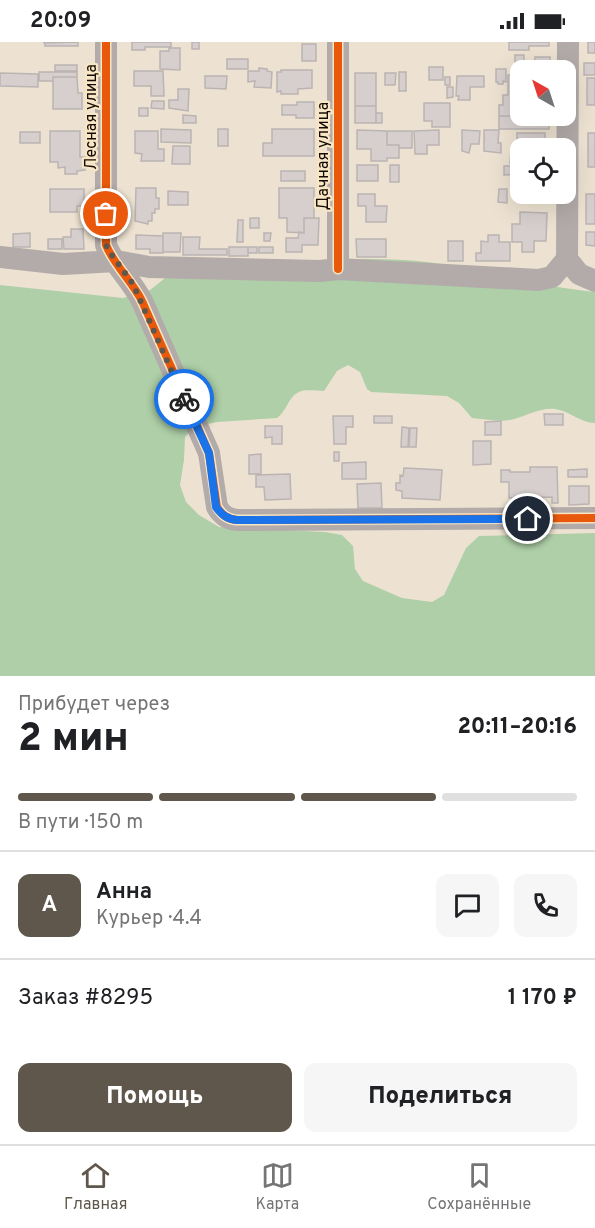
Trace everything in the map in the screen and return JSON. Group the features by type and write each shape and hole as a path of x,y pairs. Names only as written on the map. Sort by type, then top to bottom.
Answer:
{"street":[{"name":"Лесная улица","path":"106,42 106,245 133,284 209,453 216,507 220,513 229,519 237,520 595,518"},
{"name":"Дачная улица","path":"338,42 338,270"},
{"path":"568,42 567,259 579,274 595,281"},
{"path":"0,257 63,264 116,261 149,267 338,270 538,280 552,277 567,259"}],"green space":[{"path":"363,259 428,262 595,292 595,423 555,409 544,409 505,421 472,418 459,403 447,396 371,392 367,389 360,372 348,365 337,371 324,391 305,391 296,394 277,418 217,422 194,427 185,437 180,485 186,502 199,515 219,527 325,532 342,535 353,546 355,569 363,581 402,598 432,602 444,595 466,548 479,536 595,533 595,676 0,676 0,285 123,298 150,290 169,275"}],"building":[{"path":"78,42 78,46 45,46 43,43"},
{"path":"132,42 171,42 171,47 145,47 145,50 132,50"},
{"path":"192,42 199,42 199,49 192,49"},
{"path":"509,42 549,42 549,46 529,46 529,50 509,50"},
{"path":"588,42 595,42 595,53 588,53"},
{"path":"302,44 316,44 316,61 302,61"},
{"path":"169,48 180,48 180,70 160,69 160,51 169,51"},
{"path":"515,55 524,55 524,60 515,60"},
{"path":"535,57 550,57 550,60 535,60"},
{"path":"227,59 248,59 248,69 227,69"},
{"path":"584,63 595,63 595,75 584,75"},
{"path":"55,65 77,65 77,71 55,71"},
{"path":"429,67 443,67 443,80 429,80"},
{"path":"259,68 272,72 271,88 254,87 255,81 248,82 248,71 259,71"},
{"path":"496,69 506,69 506,82 503,81 503,84 496,82"},
{"path":"312,70 312,88 298,89 298,94 277,92 277,72"},
{"path":"134,71 163,71 164,96 151,96 151,86 134,86"},
{"path":"39,72 77,72 77,77 53,77 53,81 39,81"},
{"path":"399,72 406,72 406,91 399,91"},
{"path":"0,73 38,74 38,87 0,86"},
{"path":"355,73 376,73 376,106 355,106"},
{"path":"385,73 396,73 395,85 385,85"},
{"path":"508,75 510,75 510,116 499,116 499,105 503,105 503,95 508,95"},
{"path":"205,76 227,76 226,89 205,88"},
{"path":"457,76 484,76 484,87 470,87 470,100 458,100 459,96 456,96"},
{"path":"53,77 77,77 78,93 82,93 82,109 53,109"},
{"path":"445,77 450,77 450,85 445,85"},
{"path":"587,78 595,78 595,105 587,105"},
{"path":"447,87 453,87 453,97 447,98"},
{"path":"178,89 189,89 188,111 169,108 169,100 178,100"},
{"path":"152,101 164,101 164,109 151,108"},
{"path":"297,102 314,102 314,118 282,115 282,105 297,105"},
{"path":"424,103 450,103 450,127 432,127 432,121 424,121"},
{"path":"355,106 376,106 376,123 355,123"},
{"path":"139,108 148,108 148,116 139,116"},
{"path":"376,113 382,113 382,123 376,123"},
{"path":"183,115 196,116 196,123 183,123"},
{"path":"499,116 510,116 510,126 549,126 549,129 499,129"},
{"path":"161,129 191,130 191,143 161,142"},
{"path":"218,129 228,129 228,146 218,146"},
{"path":"272,129 314,129 314,156 263,156 263,143 272,143"},
{"path":"357,130 387,131 387,145 399,145 399,158 371,161 371,149 357,149"},
{"path":"439,130 439,145 427,145 427,154 415,154 414,131"},
{"path":"462,130 480,131 479,144 471,144 469,153 462,151"},
{"path":"484,130 499,130 498,143 501,143 501,153 484,151"},
{"path":"50,131 80,131 80,157 85,157 85,170 77,171 77,174 65,174 65,167 58,168 58,162 50,162"},
{"path":"135,131 158,131 158,149 164,149 164,161 141,161 142,154 135,153"},
{"path":"387,131 412,131 412,148 387,145"},
{"path":"20,132 40,132 40,143 20,143"},
{"path":"517,133 545,133 545,138 517,138"},
{"path":"588,133 595,133 595,167 588,167"},
{"path":"173,146 190,146 190,164 172,164"},
{"path":"357,165 378,165 378,181 357,181"},
{"path":"390,165 399,165 399,182 390,182"},
{"path":"504,166 510,166 510,175 504,175"},
{"path":"281,171 305,171 305,181 281,181"},
{"path":"136,188 156,188 159,209 155,209 155,213 152,213 152,221 148,221 148,224 135,221"},
{"path":"279,188 314,188 314,218 304,218 304,233 287,232 287,218 279,218"},
{"path":"50,189 84,189 84,206 77,206 77,212 50,212"},
{"path":"499,189 507,189 507,203 498,202"},
{"path":"168,191 188,192 188,205 168,205"},
{"path":"358,194 375,194 375,206 387,206 386,222 366,222 366,206 358,206"},
{"path":"586,194 595,194 595,224 586,224"},
{"path":"520,212 547,213 546,241 534,241 534,252 522,252 522,242 512,242 512,224 520,224"},
{"path":"250,218 259,218 259,228 250,228"},
{"path":"304,218 319,218 318,245 302,245 302,252 286,252 286,238 298,238 299,232 304,233"},
{"path":"238,220 243,220 243,242 237,242"},
{"path":"71,229 83,229 84,249 64,249 63,237 71,237"},
{"path":"586,232 595,232 595,246 586,245"},
{"path":"30,233 30,247 13,247 13,234"},
{"path":"163,233 181,233 180,252 163,252"},
{"path":"264,233 271,233 270,241 264,241"},
{"path":"136,235 163,236 163,253 150,253 150,249 136,249"},
{"path":"488,235 499,235 499,242 510,242 510,261 476,261 476,253 481,253 481,241 488,242"},
{"path":"183,237 200,237 199,249 227,249 227,255 183,255"},
{"path":"48,239 62,239 62,249 48,249"},
{"path":"356,239 386,239 386,257 357,257"},
{"path":"448,241 463,241 463,261 448,261"},
{"path":"229,247 248,247 248,256 229,256"},
{"path":"248,247 257,247 257,253 248,253"},
{"path":"259,247 273,247 273,253 259,253"},
{"path":"544,414 563,414 563,425 545,425"},
{"path":"333,416 353,416 353,427 346,427 346,444 334,444"},
{"path":"374,416 392,416 392,423 374,423"},
{"path":"501,421 501,435 485,435 485,422"},
{"path":"265,426 282,426 282,444 272,444 272,437 265,438"},
{"path":"402,427 409,428 408,447 401,447"},
{"path":"410,428 417,428 416,447 409,447"},
{"path":"473,441 491,441 491,464 473,465"},
{"path":"334,452 339,452 339,461 334,461"},
{"path":"261,454 261,474 249,474 249,455"},
{"path":"366,462 366,479 342,479 342,463"},
{"path":"530,467 557,467 558,503 552,503 552,497 509,498 509,482 501,482 501,470 530,472"},
{"path":"404,468 442,470 440,500 402,498 402,491 396,490 396,483 400,483 400,475 403,476"},
{"path":"587,469 587,477 568,477 568,470"},
{"path":"290,474 291,499 265,500 264,487 256,487 256,475"},
{"path":"381,483 382,508 358,508 357,484"},
{"path":"569,486 589,486 589,504 569,505"}],"cycle path":[{"path":"106,42 106,245 142,301 209,453 217,507 223,514 230,519 237,520 595,518"},
{"path":"338,42 338,269"}],"way so far":[{"path":"106,214 106,245 133,284 184,399"}],"route":[{"path":"184,399 209,453 216,507 229,519 528,519"}]}
